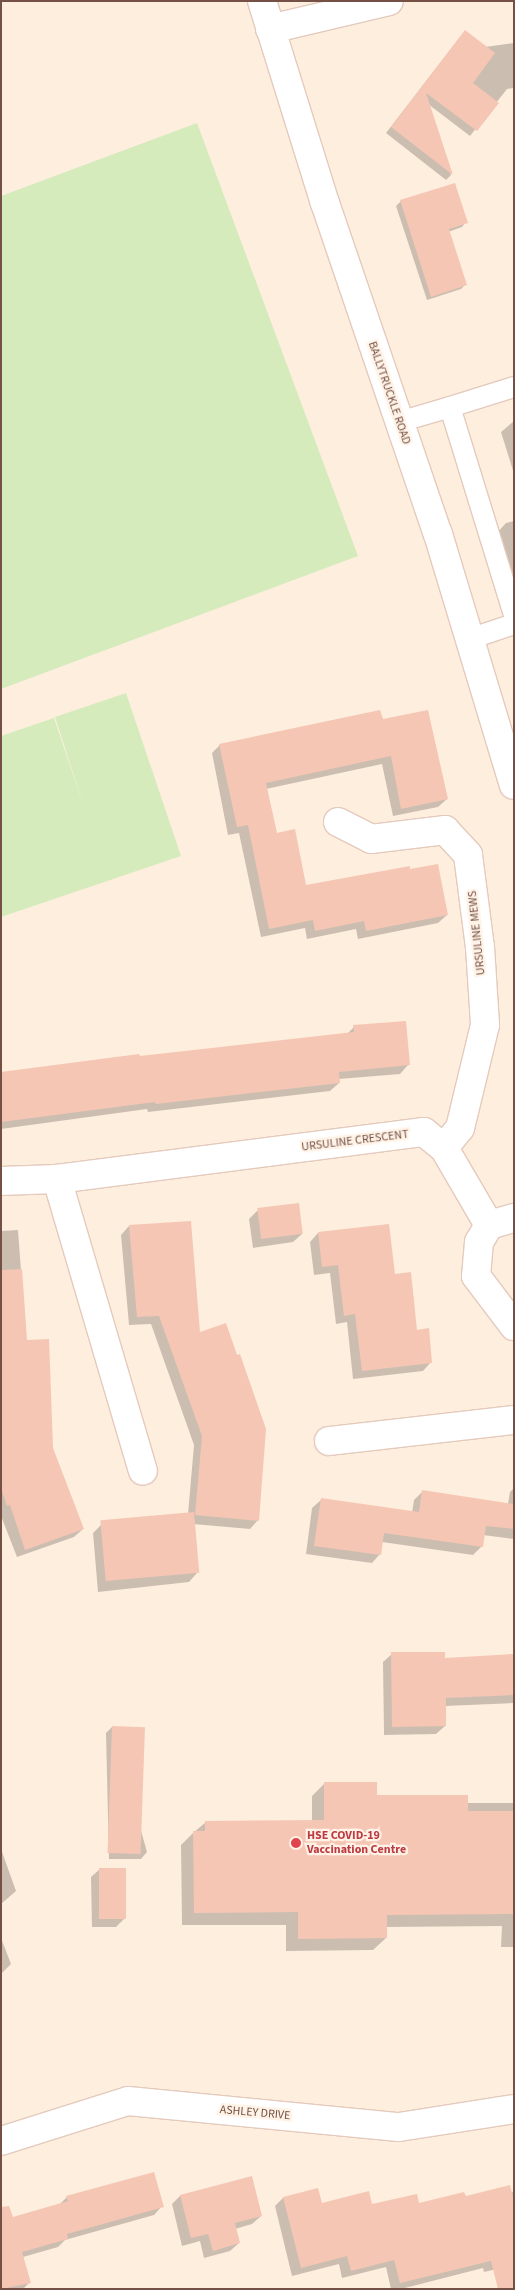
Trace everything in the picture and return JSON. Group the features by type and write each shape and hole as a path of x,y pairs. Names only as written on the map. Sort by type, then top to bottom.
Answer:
{"street":[{"name":"BALLYTRUCKLE ROAD","path":"262,1 325,203 441,543 514,785"},
{"path":"270,29 389,1"},
{"name":"URSULINE MEWS","path":"338,822 372,839 445,830 468,855 480,947 485,1026 460,1128 444,1148"},
{"name":"URSULINE CRESCENT","path":"1,1181 57,1179 424,1132 444,1148 501,1222 479,1242 476,1276 514,1326"},
{"path":"57,1179 142,1471"},
{"path":"329,1441 514,1420"},
{"name":"ASHLEY DRIVE","path":"1,2141 128,2101 399,2127 514,2109"}],"lane":[{"path":"399,422 514,387"},
{"path":"450,407 514,616"},
{"path":"469,639 514,624"}],"green space":[{"path":"197,123 358,556 1,689 1,196"},
{"path":"126,693 181,856 1,917 1,736 54,718 84,807 55,717"}],"building":[{"path":"465,30 495,53 473,83 499,103 477,131 426,93 453,175 391,127"},
{"path":"455,183 468,223 449,229 467,285 431,297 400,200"},
{"path":"380,710 383,719 428,710 448,799 401,809 391,756 266,783 277,833 295,829 306,885 410,866 410,869 438,864 448,915 366,931 364,921 315,931 313,920 269,929 248,825 237,827 219,744"},
{"path":"406,1021 410,1065 339,1072 340,1083 156,1104 155,1102 1,1122 1,1072 139,1054 140,1056 354,1032 353,1025"},
{"path":"299,1203 303,1234 261,1239 257,1208"},
{"path":"191,1221 200,1332 226,1323 237,1355 240,1354 266,1429 259,1521 195,1515 202,1436 159,1316 137,1317 129,1225"},
{"path":"389,1224 395,1274 411,1272 417,1330 429,1328 432,1363 362,1371 355,1314 344,1316 338,1265 322,1267 318,1232"},
{"path":"22,1269 27,1340 49,1339 53,1448 84,1529 25,1550 10,1505 7,1506 1,1488 1,1270"},
{"path":"422,1490 514,1504 514,1529 486,1526 483,1547 384,1533 381,1555 314,1546 321,1498 419,1512"},
{"path":"194,1512 199,1573 106,1581 100,1520"},
{"path":"391,1652 445,1652 445,1658 514,1654 514,1695 446,1698 446,1726 392,1727"},
{"path":"112,1726 145,1727 141,1854 108,1853"},
{"path":"324,1782 377,1782 377,1795 468,1795 468,1811 514,1811 514,1914 387,1915 387,1938 298,1939 298,1912 194,1913 193,1831 205,1831 205,1821 324,1820"},
{"path":"99,1868 126,1868 126,1919 99,1919"},
{"path":"154,2172 164,2207 67,2234 68,2239 22,2252 31,2283 1,2289 1,2207 9,2206 13,2217 68,2201 66,2196"},
{"path":"252,2176 262,2216 235,2223 240,2243 213,2251 208,2234 191,2238 180,2195"},
{"path":"510,2185 514,2201 514,2289 498,2289 491,2261 400,2283 394,2260 351,2271 347,2256 301,2268 283,2197 318,2188 322,2203 369,2191 372,2204 417,2194 419,2203 464,2192 466,2196"}],"place":[{"name":"HSE COVID-19 Vaccination Centre","path":"296,1843"}]}
